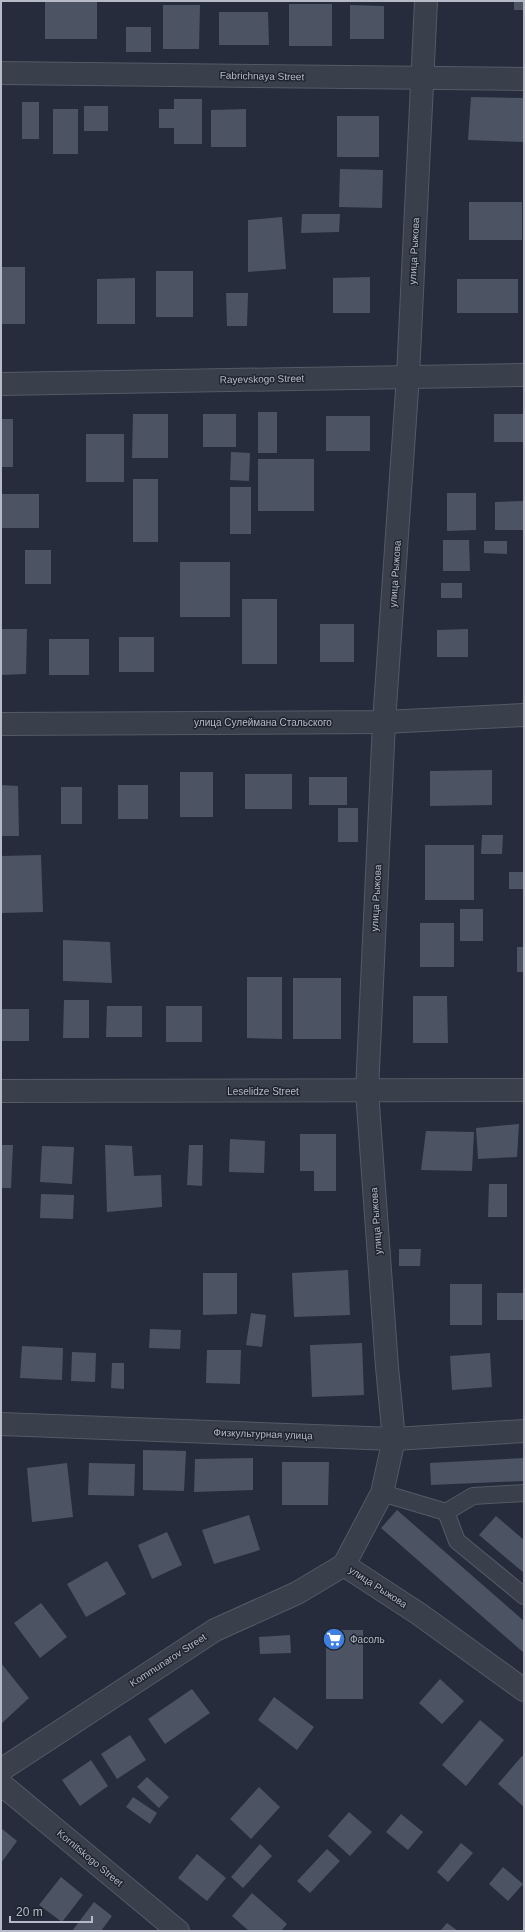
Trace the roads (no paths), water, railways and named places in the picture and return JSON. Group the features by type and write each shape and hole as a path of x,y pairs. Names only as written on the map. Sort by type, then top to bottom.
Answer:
{"street":[{"name":"улица Рыжова","path":"426,1 408,376 384,722 367,1091 387,1367 394,1439 382,1493 344,1565 419,1614 524,1690"},
{"name":"Fabrichnaya Street","path":"1,73 524,78"},
{"name":"Rayevskogo Street","path":"1,384 524,375"},
{"name":"улица Сулеймана Стальского","path":"1,724 384,722 524,715"},
{"name":"Leselidze Street","path":"1,1091 524,1090"},
{"name":"Физкультурная улица","path":"1,1424 394,1439 524,1431"},
{"name":"Kommunarov Street","path":"1,1770 215,1630 297,1593 344,1565"},
{"name":"Kornitskogo Street","path":"1,1784 178,1931"}],"lane":[{"path":"382,1493 446,1512 474,1496 524,1493"},
{"path":"446,1512 457,1541 524,1596"}],"place":[{"name":"Фасоль","path":"334,1639"}]}
